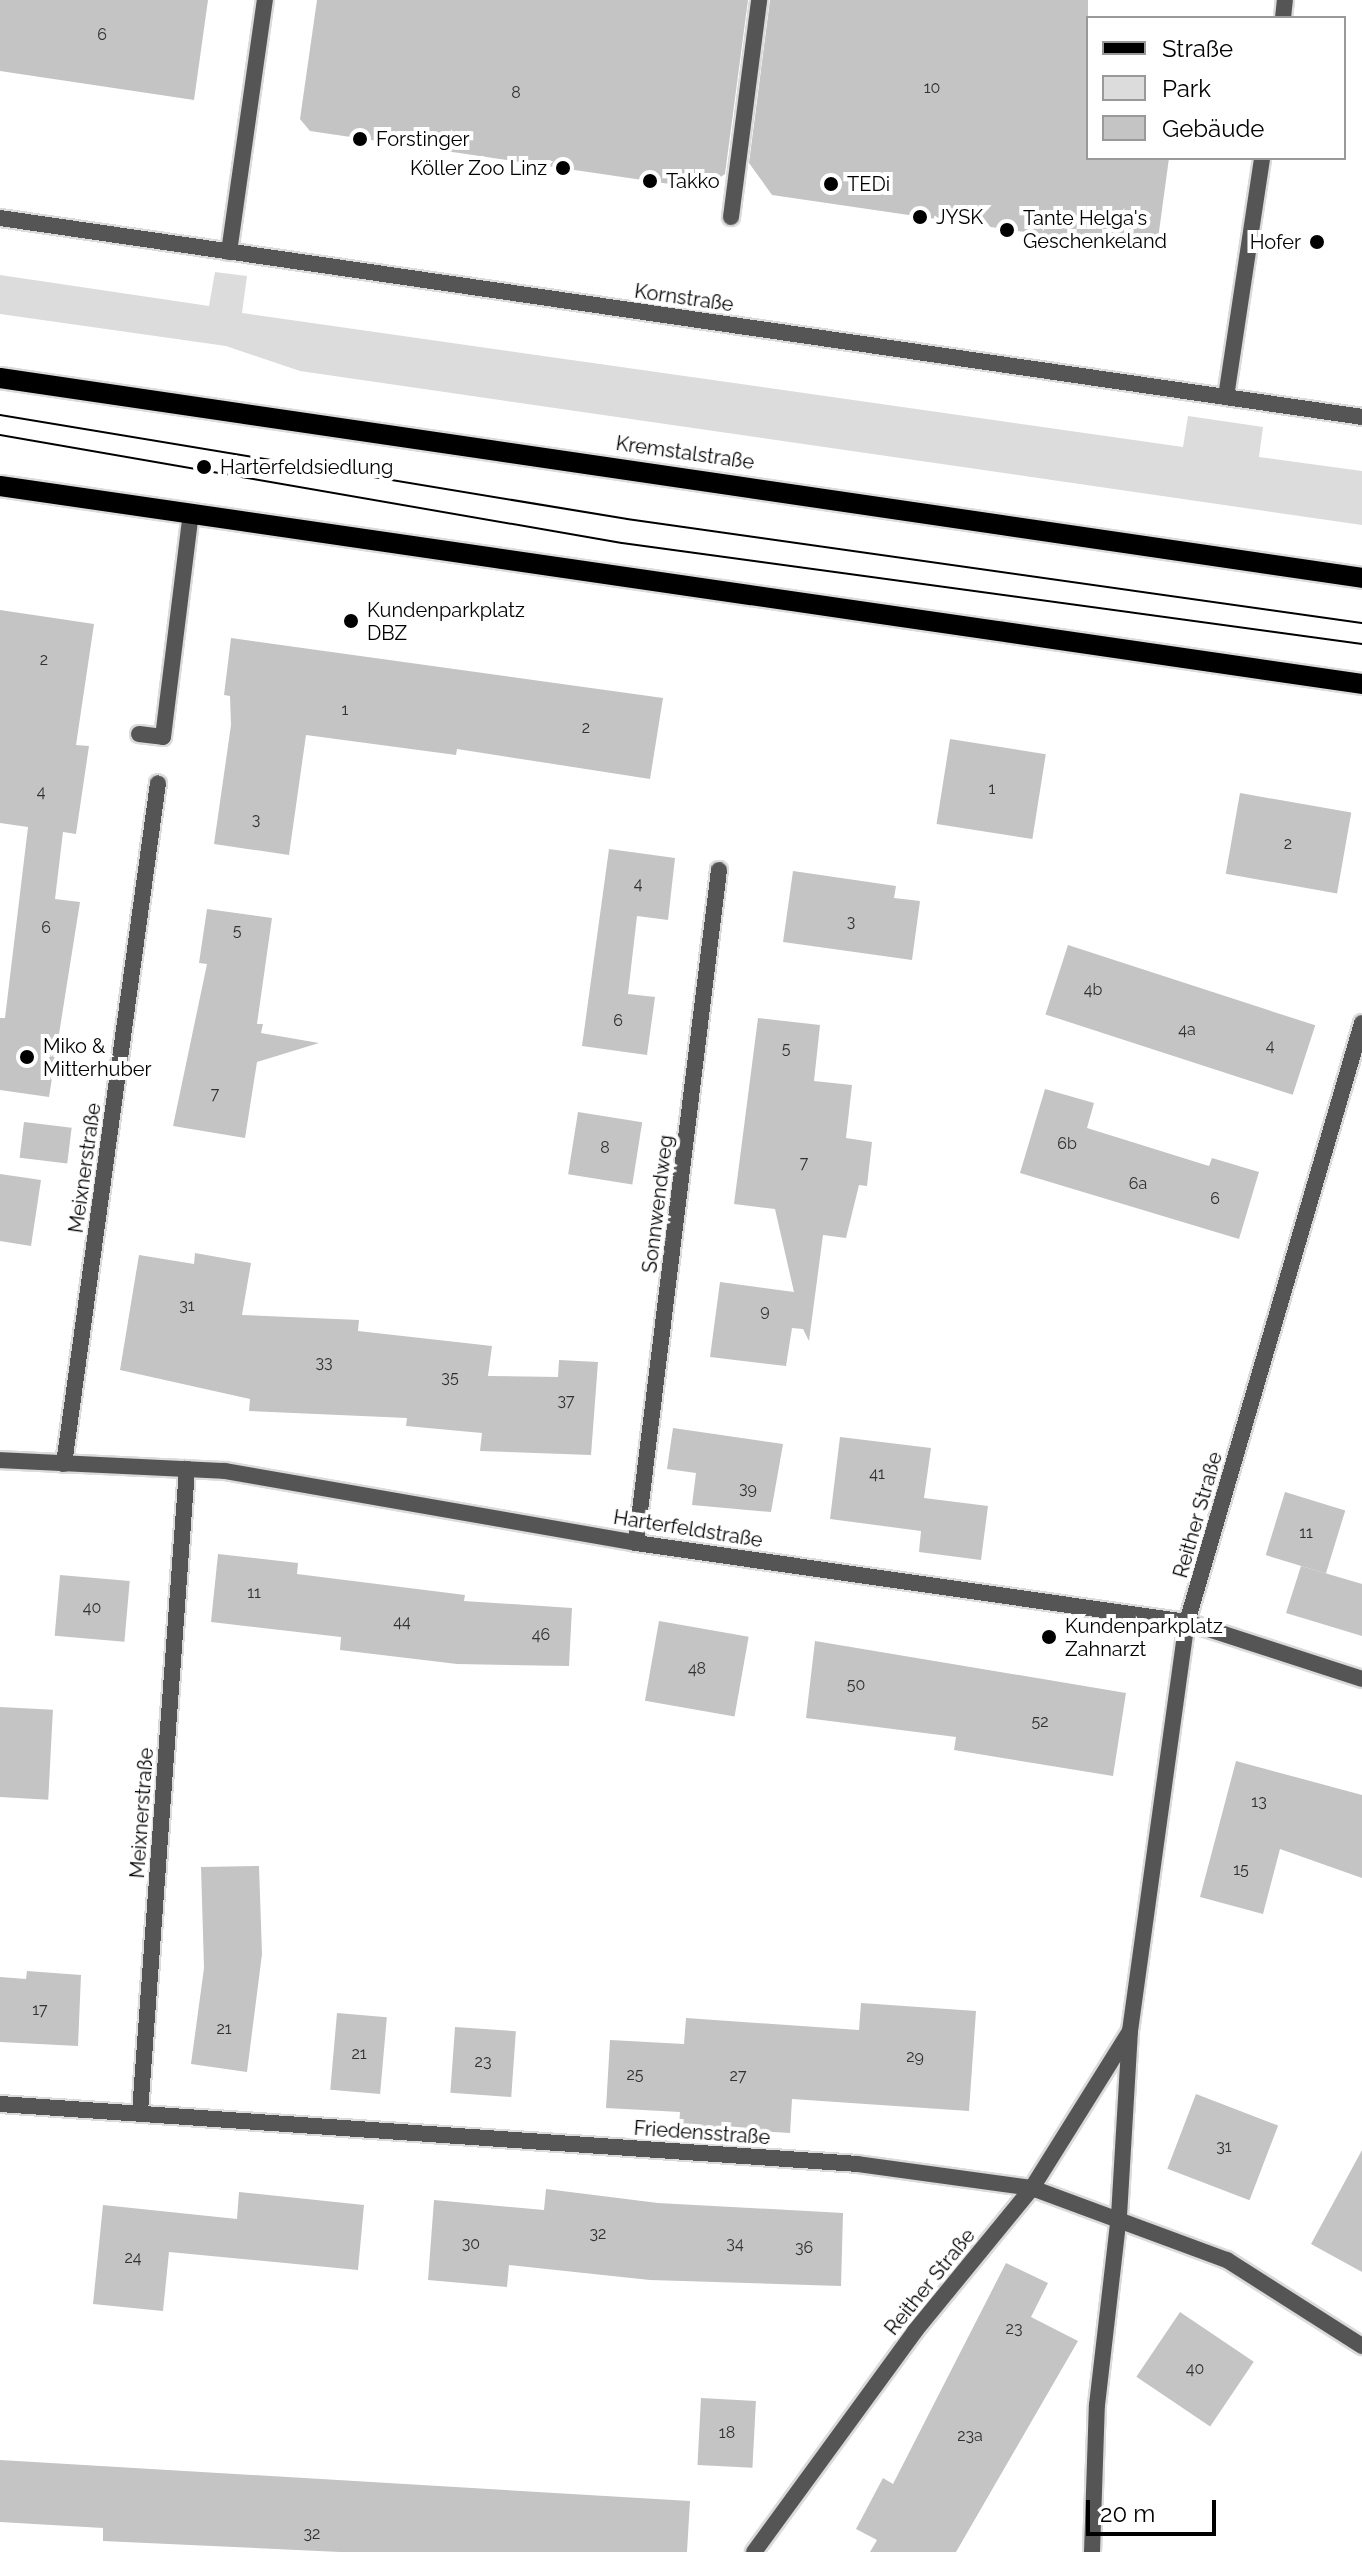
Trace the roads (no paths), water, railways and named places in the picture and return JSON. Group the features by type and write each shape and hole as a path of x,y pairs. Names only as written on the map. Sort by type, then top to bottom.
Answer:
{"main road":[{"name":"Kremstalstraße","path":"0,378 1362,578"},
{"path":"0,486 1362,684"}],"street":[{"path":"229,252 265,0"},
{"path":"731,217 759,0"},
{"path":"1226,397 1262,160"},
{"name":"Kornstraße","path":"0,218 1362,417"},
{"path":"139,734 163,737 191,513"},
{"name":"Meixnerstraße","path":"64,1464 158,783"},
{"name":"Sonnwendweg","path":"636,1543 719,870"},
{"name":"Reither Straße","path":"1092,2552 1097,2405 1119,2216 1130,2031 1187,1622 1362,1023"},
{"name":"Harterfeldstraße","path":"0,1460 187,1469 636,1543 1187,1622 1362,1679"},
{"name":"Meixnerstraße","path":"140,2112 187,1469"},
{"name":"Reither Straße","path":"754,2552 915,2331 1032,2188 1130,2031"},
{"name":"Friedensstraße","path":"0,2104 857,2164 1032,2188 1119,2216 1227,2260 1362,2346"}],"tram line":[{"path":"0,415 627,519 1362,623"},
{"path":"0,435 622,543 1362,644"}],"place":[{"name":"Forstinger","path":"360,139"},
{"name":"Köller Zoo Linz","path":"563,168"},
{"name":"Takko","path":"650,181"},
{"name":"TEDi","path":"831,184"},
{"name":"JYSK","path":"920,217"},
{"name":"Tante Helga's Geschenkeland","path":"1007,230"},
{"name":"Hofer","path":"1317,242"},
{"name":"Harterfeldsiedlung","path":"204,467"},
{"name":"Kundenparkplatz DBZ","path":"351,621"},
{"name":"Miko & Mitterhuber","path":"27,1057"},
{"name":"Kundenparkplatz Zahnarzt","path":"1049,1637"}]}
